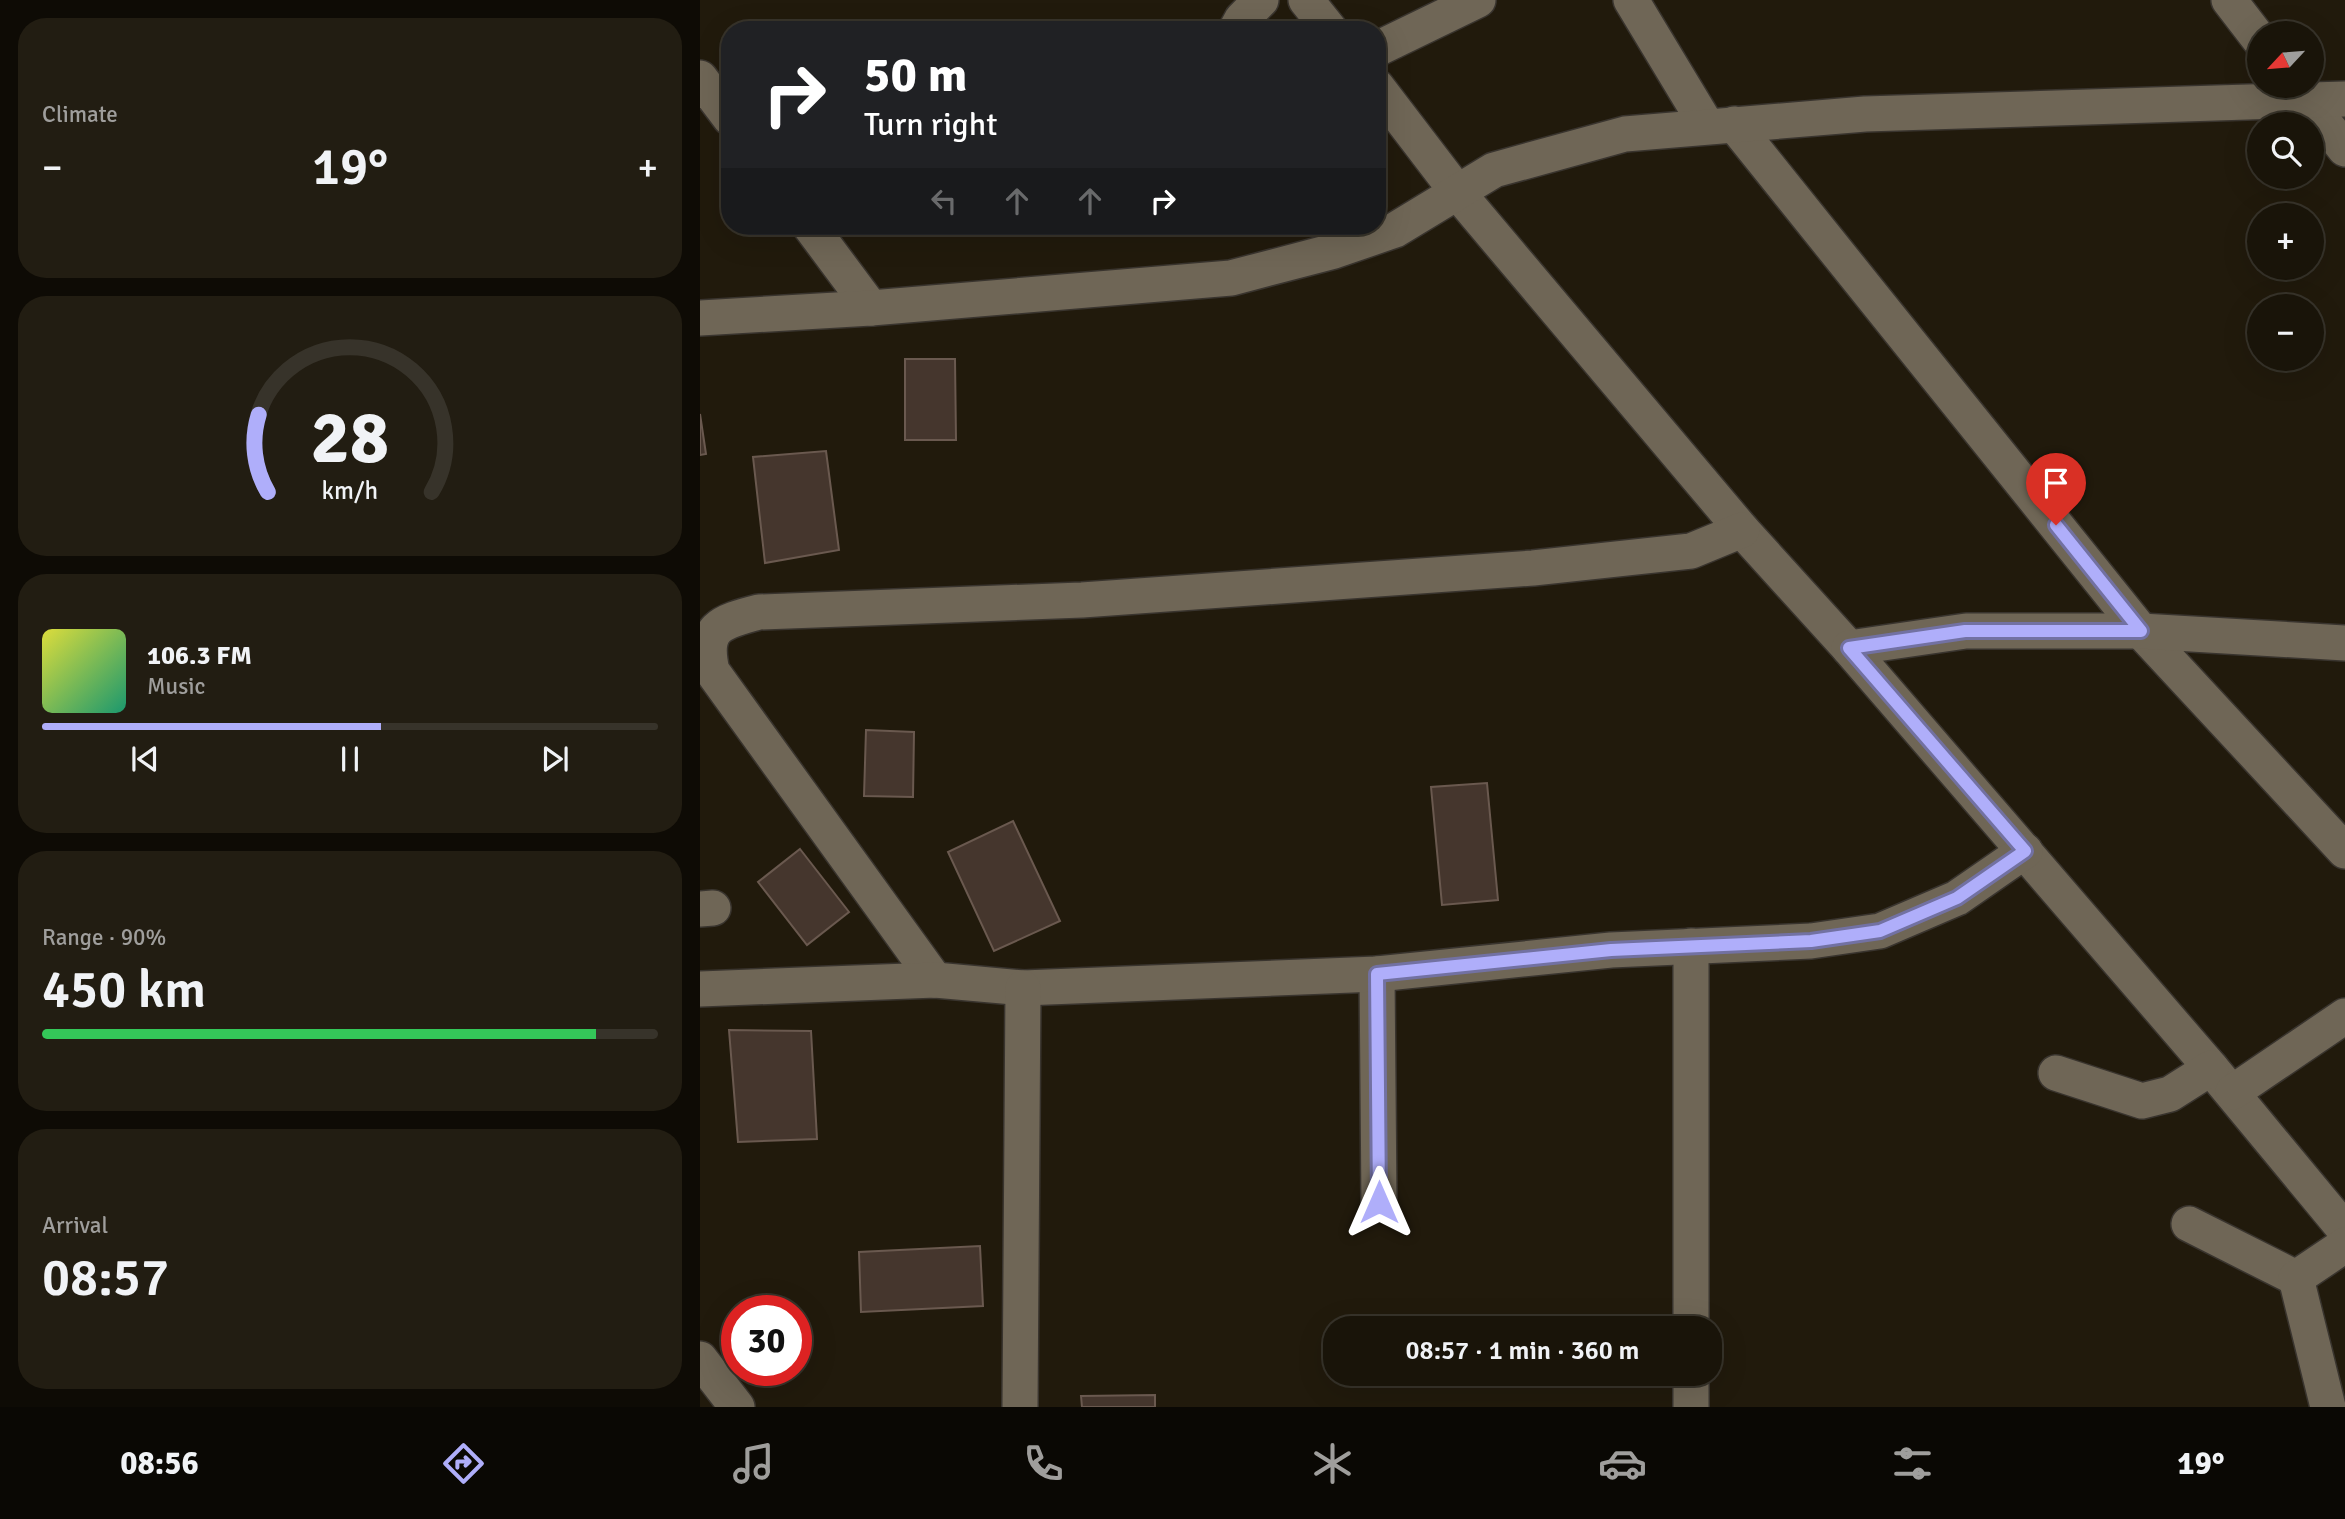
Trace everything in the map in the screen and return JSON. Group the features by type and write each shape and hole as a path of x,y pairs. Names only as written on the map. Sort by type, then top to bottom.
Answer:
{"street":[{"path":"1241,21 1261,0"},
{"path":"1306,0 1323,21"},
{"path":"1386,46 1478,0"},
{"path":"1631,0 1720,125 2141,631 2345,851"},
{"path":"2229,0 2247,23"},
{"path":"700,78 721,106"},
{"path":"1386,233 1493,170 1625,134 1865,114 2247,95"},
{"path":"2324,96 2345,99"},
{"path":"2305,98 2345,149"},
{"path":"1392,128 1458,193 1742,530 1849,648 2222,1080 2345,1230"},
{"path":"817,235 871,308"},
{"path":"700,318 871,308 1231,278 1334,251 1380,235"},
{"path":"935,980 712,671 707,651 711,636 724,621 759,612 1082,600 1534,568 1690,551 1742,530"},
{"path":"1849,648 1965,631 2141,631 2345,643"},
{"path":"700,989 935,980 1023,988 1377,974 1611,950 1811,941 1880,931 1957,898 2025,851"},
{"path":"1691,946 1691,1316"},
{"path":"1377,974 1379,1202"},
{"path":"1020,1407 1023,988"},
{"path":"2056,1073 2141,1101 2222,1080 2345,1016"},
{"path":"2189,1224 2296,1278 2328,1407 2345,1398"},
{"path":"2296,1278 2345,1245"},
{"path":"700,1360 737,1407"},
{"path":"1691,1386 1691,1407"}],"building":[{"path":"905,359 955,359 956,440 905,440"},
{"path":"700,414 706,454 700,455"},
{"path":"826,451 839,550 765,563 753,457"},
{"path":"866,730 914,732 913,797 864,796"},
{"path":"1487,783 1498,900 1442,905 1431,787"},
{"path":"1013,821 1060,921 994,951 948,852"},
{"path":"800,849 849,912 807,945 758,882"},
{"path":"729,1030 811,1031 817,1139 738,1142"},
{"path":"980,1246 983,1306 861,1312 859,1252"},
{"path":"1155,1395 1155,1407 1082,1407 1081,1396"}],"route":[{"path":"1379,1202 1377,974 1611,950 1811,941 1880,931 1957,898 2025,851 1849,648 1965,631 2141,631 2056,525"}]}
